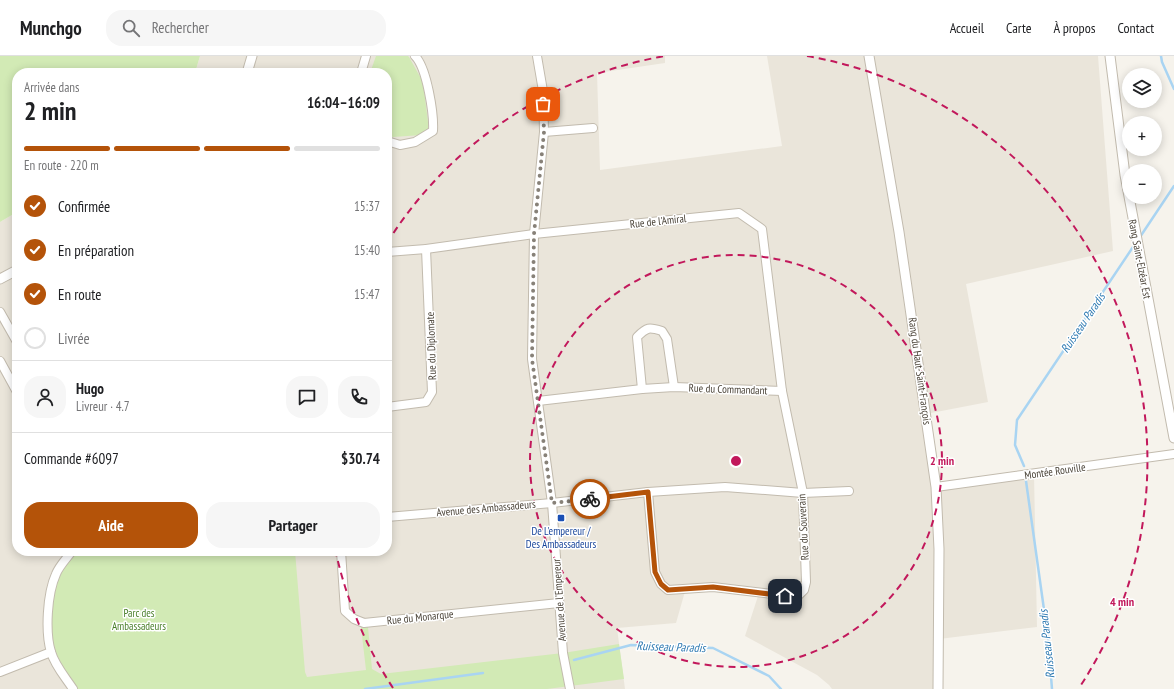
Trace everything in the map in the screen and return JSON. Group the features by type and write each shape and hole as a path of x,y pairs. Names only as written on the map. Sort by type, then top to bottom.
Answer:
{"street":[{"path":"248,68 252,56"},
{"path":"362,68 366,56"},
{"path":"392,143 400,145 415,142 433,131 430,102 424,71 415,56"},
{"name":"Avenue de l'Empereur","path":"537,56 543,91 544,132 534,234 532,359 552,503 563,652 570,689"},
{"name":"Rang du Haut-Saint-François","path":"869,56 899,232 936,487 939,549 938,689"},
{"name":"Rang Saint-Elzéar Est","path":"1110,56 1125,175 1174,438"},
{"path":"544,132 593,128"},
{"name":"Rue de l'Amiral","path":"392,251 534,234 739,213 762,229 782,392"},
{"name":"Rue du Diplomate","path":"392,406 426,402 432,392 426,248"},
{"path":"0,279 12,273"},
{"path":"0,312 12,333"},
{"name":"Rue du Commandant","path":"642,389 638,337 644,330 652,328 662,331 667,339 674,387"},
{"path":"0,361 12,383"},
{"name":"Rue du Commandant","path":"538,401 642,389 674,387 782,392"},
{"name":"Rue du Souverain","path":"648,492 655,572 661,584 668,590 713,587 797,597 804,590 806,582 803,493 782,392"},
{"name":"Montée Rouville","path":"936,487 1174,454"},
{"name":"Avenue des Ambassadeurs","path":"392,517 552,503 648,492 725,487 803,493 848,491"},
{"path":"69,556 56,574 49,601 47,624 51,652 56,663 73,689"},
{"name":"Rue du Monarque","path":"341,556 345,610 354,619 364,623 559,604"},
{"path":"0,672 51,652"}],"shaded area":[{"path":"200,56 665,56 665,63 597,73 600,170 782,146 767,56 1098,56 1113,251 966,284 988,402 931,413 937,487 1034,474 1037,627 939,639 938,689 832,689 817,675 745,636 759,593 686,588 676,623 617,628 625,689 0,689 0,222 12,215 12,556 392,556 392,68 196,68"}],"green space":[{"path":"0,56 200,56 196,68 12,68 12,215 0,222"},
{"path":"376,56 409,57 423,82 428,130 422,135 392,136 392,68 372,68"},
{"name":"Parc des Ambassadeurs","path":"69,556 295,556 305,672 307,677 366,670 361,627 368,627 372,669 381,674 563,653 619,644 624,679 547,689 73,689 56,663 47,623 56,574"}],"waterway":[{"name":"Ruisseau Paradis","path":"1161,56 1162,62 1174,89"},
{"name":"Ruisseau Paradis","path":"1140,237 1174,186"},
{"name":"Ruisseau Paradis","path":"1024,466 1015,445 1017,420 1135,244"},
{"name":"Ruisseau Paradis","path":"1026,481 1048,638 1052,689"},
{"name":"Ruisseau Paradis","path":"574,660 631,645 713,648 769,676 781,689"},
{"name":"Ruisseau Paradis","path":"365,689 483,673"}],"way so far":[{"path":"543,104 544,132 534,234 532,359 552,503 590,499"}],"place":[{"name":"De L'empereur / Des Ambassadeurs","path":"561,518"}],"route":[{"path":"590,499 648,492 655,572 661,584 668,590 713,587 785,596"}]}
